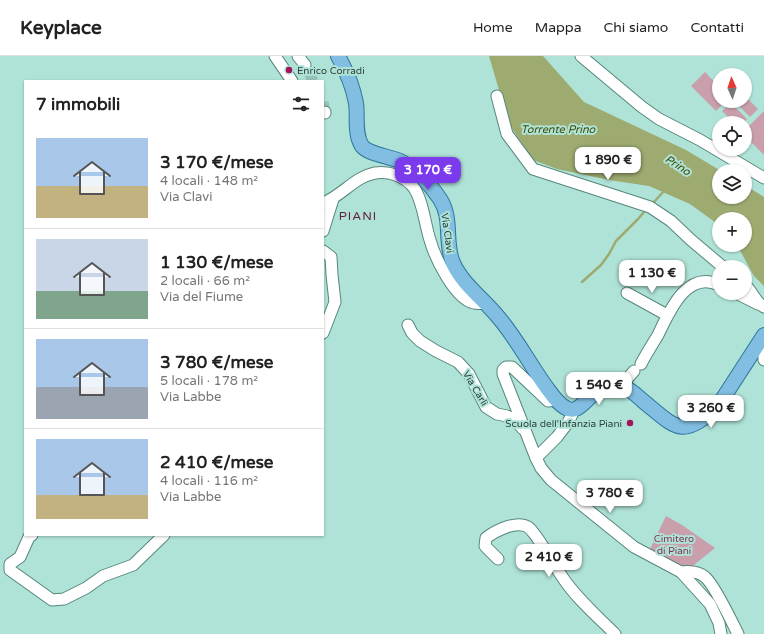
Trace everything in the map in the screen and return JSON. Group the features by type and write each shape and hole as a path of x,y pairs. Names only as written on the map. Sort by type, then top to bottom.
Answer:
{"main road":[{"name":"Via Clavi","path":"338,56 346,72 356,102 357,129 362,146 367,151 402,162 416,172 435,192 447,215 452,261 464,281 500,318 538,376 556,400 567,410 574,411"},
{"path":"574,411 581,407 595,392 601,388 612,386 632,391 669,422 677,426 685,427 693,425 718,406 763,336"}],"street":[{"path":"275,56 291,80"},
{"path":"581,56 659,119 700,140 764,178"},
{"path":"497,96 507,134 533,169 650,207 671,221 715,260"},
{"path":"324,225 328,201 354,182 374,174 385,173 404,179 413,187 418,197 430,243 442,269 457,292 474,304 486,303"},
{"path":"324,252 331,257 335,302 324,330"},
{"path":"624,388 627,379 637,368 667,315 685,290 694,284 709,281 712,282"},
{"path":"752,292 761,305"},
{"path":"627,293 667,315"},
{"path":"751,300 761,305"},
{"name":"Via Carli","path":"408,325 412,333 420,342 458,362 469,374 486,407 497,414 514,419 527,433"},
{"path":"763,336 764,360"},
{"path":"556,400 548,401 512,367 508,366 504,368 503,374 541,468 551,480 623,539 634,547 681,572 710,604 719,623 721,634"},
{"path":"536,458 560,433 574,411"},
{"path":"498,559 486,546 486,538 493,532 515,525 522,525 530,528 574,592 615,634"},
{"path":"30,536 20,557 5,568 52,600 64,599 86,588 103,576 133,565 163,536"},
{"path":"681,572 691,571 706,577 718,595 738,634"}],"green space":[{"path":"705,72 712,80 712,107 691,86"},
{"path":"752,103 758,109 751,116 749,116 741,108 752,108"},
{"path":"725,108 736,108 744,116 727,116 722,111"},
{"path":"764,111 764,155 752,143 752,123"},
{"name":"Cimitero di Piani","path":"666,516 682,525 715,548 689,569 670,563 648,553"}],"water":[{"name":"Torrente Prino","path":"489,56 543,56 584,102 686,150 712,166 712,204 752,204 752,189 764,197 764,286 752,272 752,260 745,260 741,252 752,252 752,212 712,212 712,220 690,204 649,186 609,180 557,169 533,160 509,124"}],"waterway":[{"path":"653,203 665,190"},
{"path":"582,282 601,265 616,241 645,211"}],"tunnel":[{"path":"309,72 313,80"},
{"path":"324,107 325,112"}],"place":[{"name":"Enrico Corradi","path":"289,70"},
{"name":"Scuola dell'Infanzia Piani","path":"630,423"}],"district":[{"name":"PIANI","path":"358,216"}],"water label":[{"name":"Prino","path":"678,165"}]}
